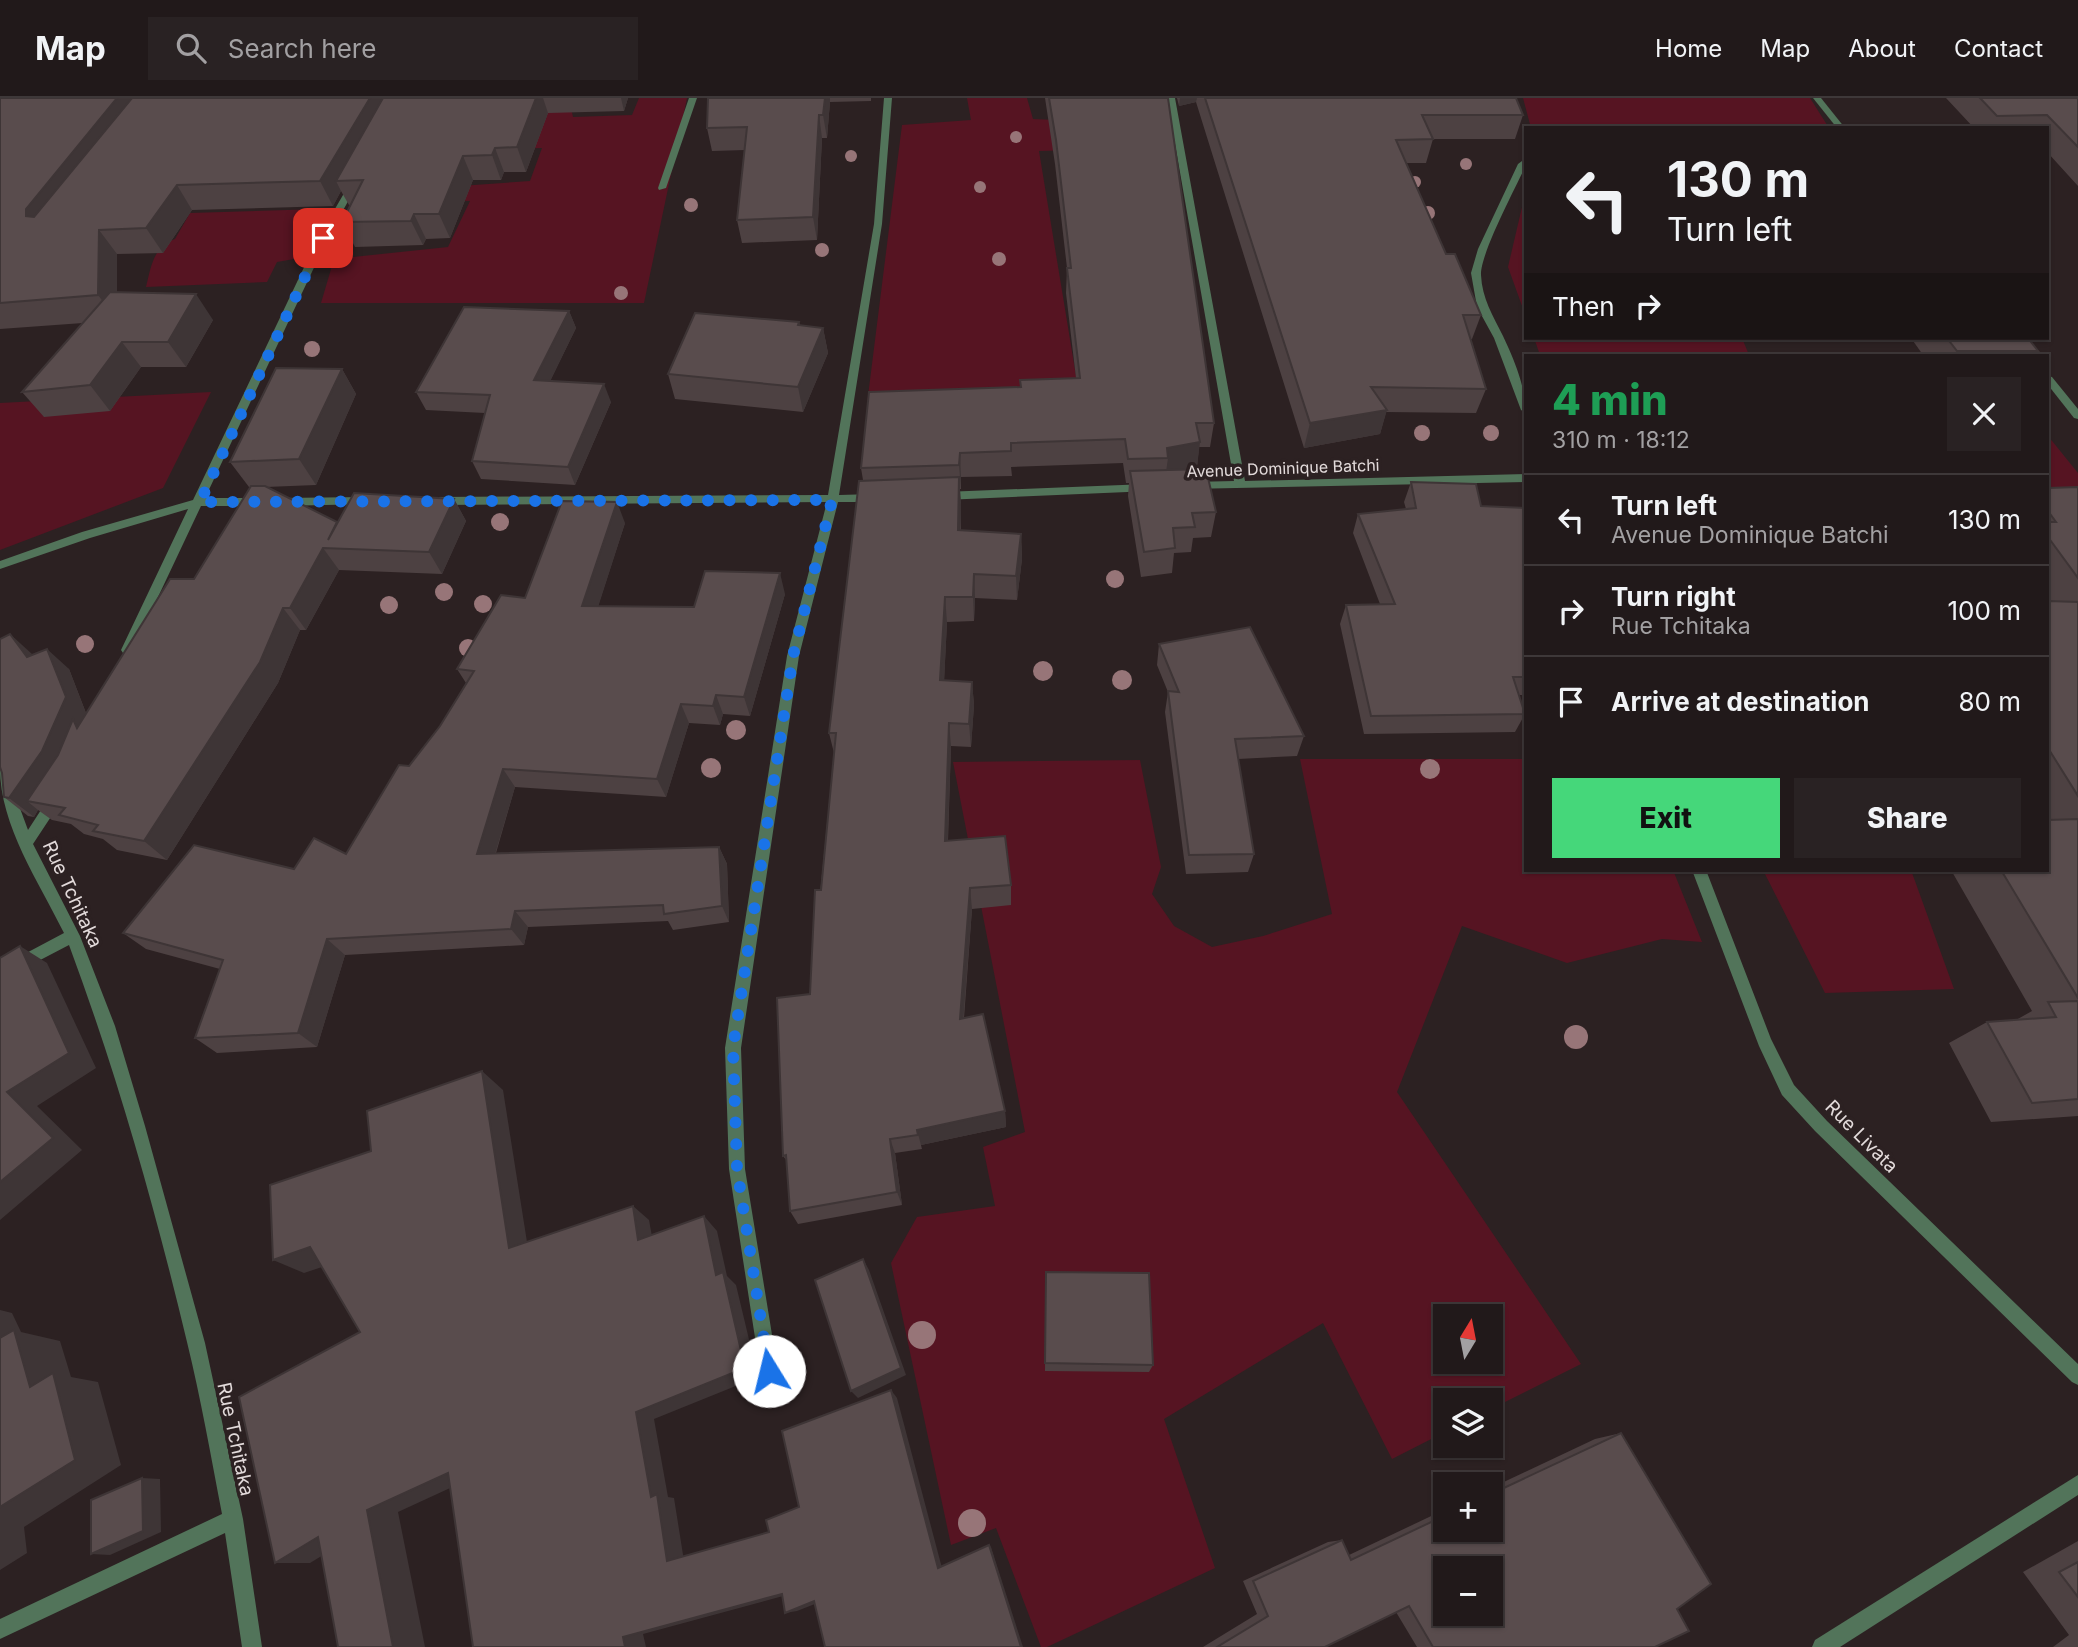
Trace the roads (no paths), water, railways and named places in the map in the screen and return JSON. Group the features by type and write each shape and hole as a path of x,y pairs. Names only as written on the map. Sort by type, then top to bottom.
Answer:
{"street":[{"path":"662,188 693,98"},
{"path":"773,1396 737,1169 733,1048 793,656 832,500 878,224 888,98"},
{"path":"1171,98 1240,485"},
{"path":"1817,98 1839,126"},
{"path":"1522,164 1483,249 1476,274 1482,307 1499,338 1524,405"},
{"path":"122,661 200,502 323,238 362,168"},
{"path":"2049,380 2078,416"},
{"name":"Avenue Dominique Batchi","path":"1185,487 1524,478"},
{"path":"928,496 1158,488"},
{"path":"420,501 887,498"},
{"path":"0,565 86,535 200,502 379,501"},
{"path":"0,774 26,844"},
{"name":"Rue Tchitaka","path":"66,783 26,844 73,936 107,1026 140,1139 196,1343 233,1519 252,1647"},
{"name":"Rue Livata","path":"1700,872 1764,1041 1788,1090 1821,1126 2078,1376"},
{"path":"0,974 73,936"},
{"path":"1822,1647 2078,1484"},
{"path":"0,1629 233,1519"}]}
